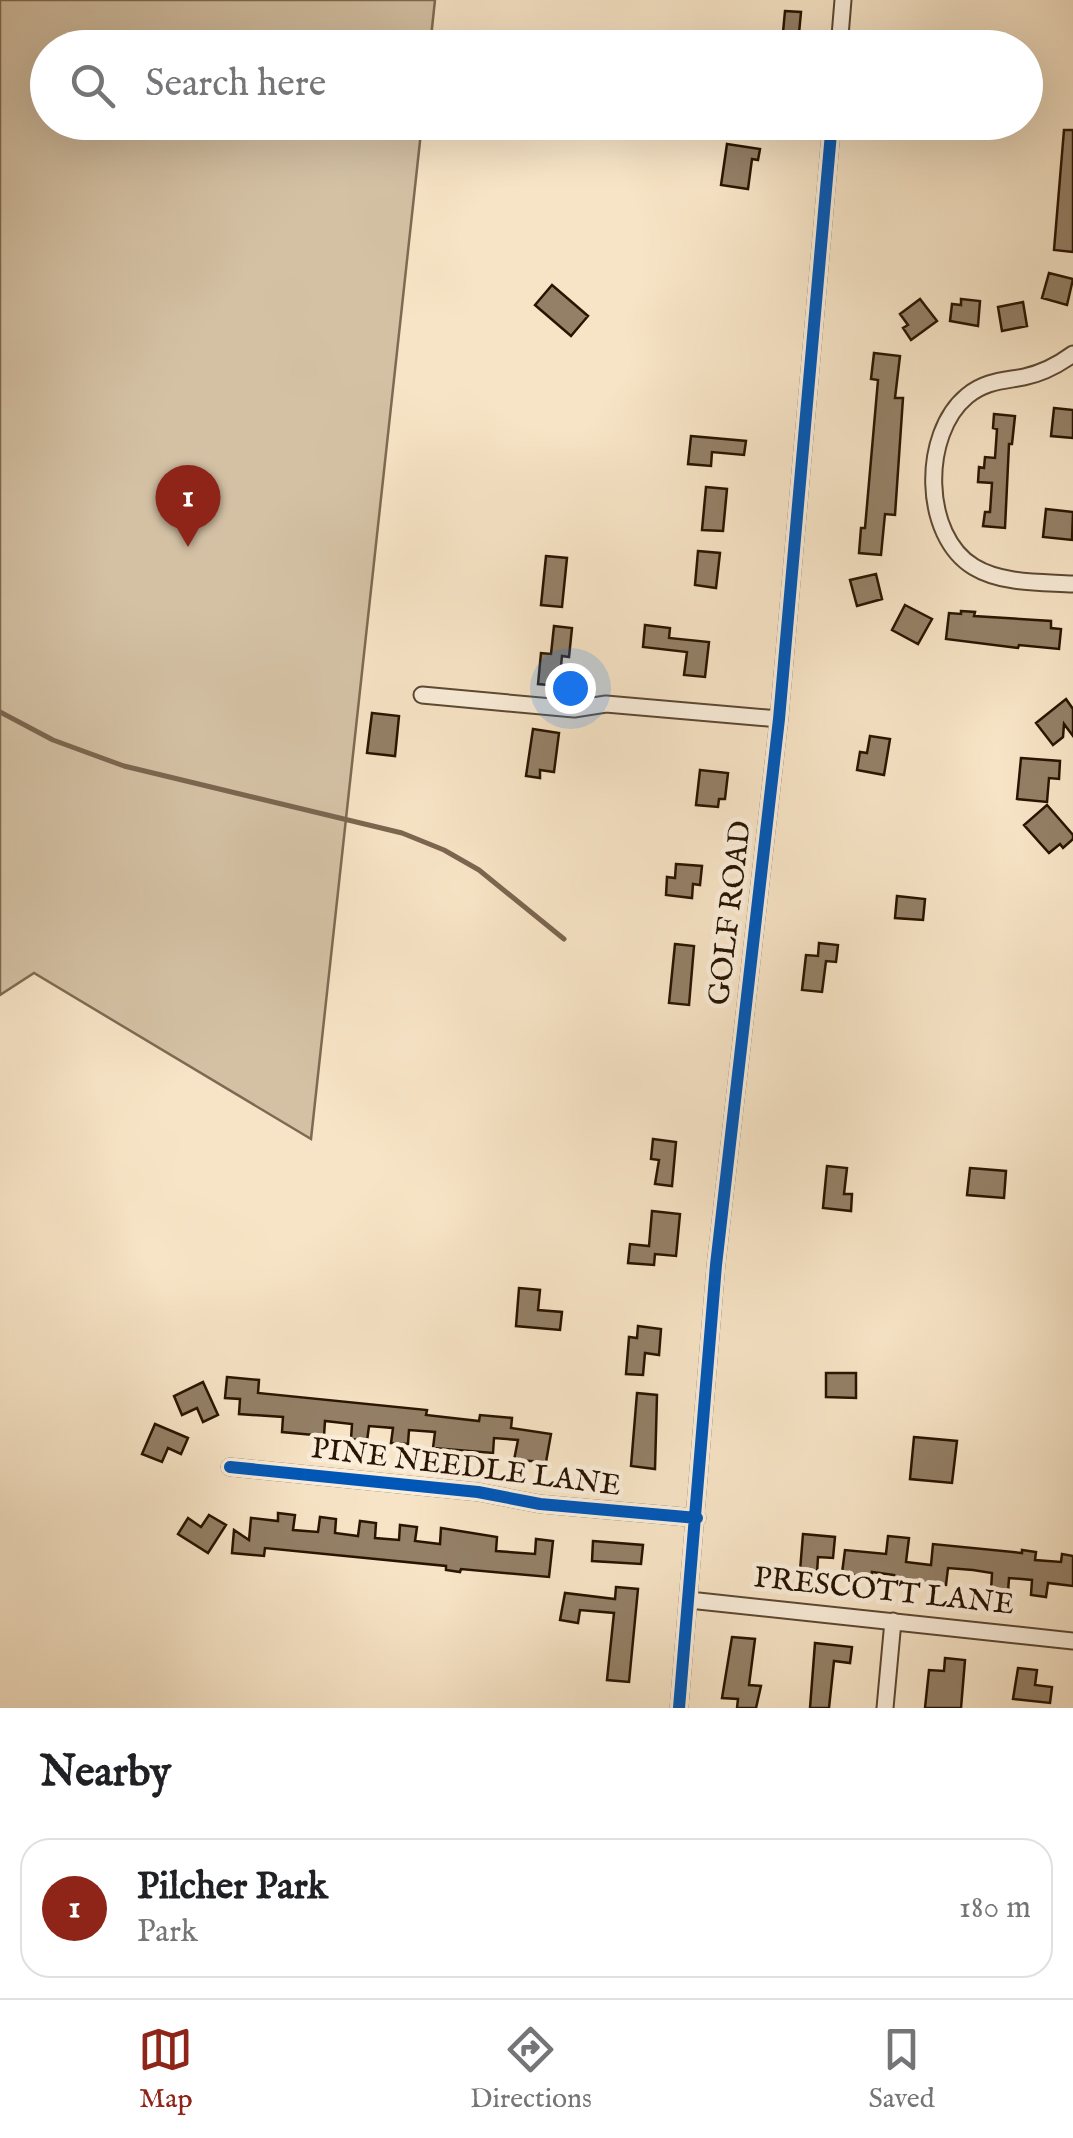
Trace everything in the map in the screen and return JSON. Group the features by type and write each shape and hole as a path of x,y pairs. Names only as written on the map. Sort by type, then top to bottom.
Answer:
{"street":[{"path":"840,30 843,0"},
{"name":"GOLF ROAD","path":"679,1708 716,1265 779,719 830,140"},
{"path":"1073,354 1054,367 992,380 966,396 951,415 938,446 934,486 937,520 952,550 976,568 1006,578 1073,584"},
{"path":"422,695 574,709 606,704 779,719"},
{"name":"PINE NEEDLE LANE","path":"230,1467 478,1492 540,1504 697,1518"},
{"name":"PRESCOTT LANE","path":"689,1600 1073,1641"},
{"path":"885,1708 893,1621"}],"shaded area":[{"path":"0,0 435,0 432,30 30,30 30,140 420,140 311,1139 34,973 0,995"}],"building":[{"path":"785,11 801,12 799,30 783,30"},
{"path":"1064,130 1073,130 1073,252 1054,250"},
{"path":"727,144 760,149 758,160 752,159 748,189 721,185"},
{"path":"1049,273 1073,279 1067,305 1042,298"},
{"path":"552,285 588,316 571,336 535,305"},
{"path":"920,299 937,321 911,340 903,328 908,325 900,314"},
{"path":"961,299 980,301 978,326 950,321 952,304 961,305"},
{"path":"1023,302 1027,326 1002,331 998,307"},
{"path":"874,353 900,356 895,398 903,398 895,515 885,514 881,555 859,553 861,528 865,528 878,380 871,379"},
{"path":"1054,408 1073,410 1073,438 1051,436"},
{"path":"994,414 1015,416 1009,444 1005,528 983,526 985,512 990,512 992,483 978,482 979,467 984,468 985,457 995,458"},
{"path":"691,436 746,441 744,455 712,452 711,466 688,464"},
{"path":"706,487 727,489 723,531 702,530"},
{"path":"1046,509 1073,512 1072,540 1043,537"},
{"path":"698,551 720,553 716,588 695,585"},
{"path":"546,556 567,558 562,607 541,605"},
{"path":"876,574 882,599 857,606 850,580"},
{"path":"905,605 932,619 918,644 892,630"},
{"path":"975,612 974,616 1051,621 1051,628 1061,629 1059,649 946,639 949,613"},
{"path":"645,625 670,628 669,638 709,642 705,677 684,675 687,652 643,647"},
{"path":"554,626 572,628 569,657 562,656 559,686 538,684 541,653 551,654"},
{"path":"1066,699 1073,709 1073,736 1064,724 1063,737 1053,745 1036,723"},
{"path":"372,713 399,716 395,756 367,753"},
{"path":"533,729 559,733 554,772 540,770 540,778 526,776"},
{"path":"870,736 890,739 884,775 857,770 860,752 867,753"},
{"path":"1021,758 1060,761 1059,779 1049,778 1047,802 1017,799"},
{"path":"700,770 728,773 725,799 719,799 718,807 696,805"},
{"path":"1047,805 1073,835 1063,848 1060,844 1049,853 1024,825"},
{"path":"676,864 702,866 700,885 693,884 692,898 666,895 667,877 675,878"},
{"path":"897,896 925,899 923,920 895,918"},
{"path":"819,943 838,945 836,962 826,961 822,992 802,990 806,955 818,956"},
{"path":"675,944 694,946 689,1005 669,1003"},
{"path":"653,1139 676,1142 672,1186 655,1184 659,1160 651,1159"},
{"path":"827,1166 847,1168 844,1194 852,1194 851,1211 823,1208"},
{"path":"970,1168 1006,1171 1004,1198 967,1195"},
{"path":"652,1211 680,1214 676,1256 655,1254 654,1265 628,1263 630,1244 649,1246"},
{"path":"519,1288 540,1290 538,1310 562,1312 560,1330 516,1326"},
{"path":"638,1326 661,1329 659,1355 645,1353 643,1375 626,1374 629,1337 637,1338"},
{"path":"826,1373 856,1373 856,1398 826,1397"},
{"path":"227,1377 259,1380 258,1393 427,1410 426,1415 479,1421 480,1415 512,1418 511,1428 551,1434 546,1462 514,1460 518,1440 494,1438 493,1453 433,1448 435,1432 409,1430 408,1444 391,1443 393,1428 369,1426 367,1441 351,1439 352,1424 325,1421 324,1436 282,1432 283,1417 239,1414 240,1399 225,1398"},
{"path":"203,1382 218,1415 203,1422 197,1408 182,1415 174,1396"},
{"path":"637,1393 657,1395 655,1469 631,1466"},
{"path":"155,1424 188,1438 181,1454 168,1448 162,1462 142,1454"},
{"path":"914,1437 957,1441 952,1483 910,1479"},
{"path":"278,1513 295,1515 293,1530 318,1532 320,1517 336,1519 335,1533 358,1536 360,1521 376,1523 375,1538 399,1540 400,1525 417,1527 415,1541 440,1544 441,1528 497,1537 496,1551 535,1554 536,1539 553,1541 549,1577 461,1569 460,1572 446,1570 446,1566 265,1548 264,1556 232,1553 234,1530 249,1540 251,1518 278,1521"},
{"path":"209,1515 226,1525 208,1553 178,1534 188,1518 201,1527"},
{"path":"803,1534 835,1537 833,1558 818,1557 817,1573 800,1571"},
{"path":"888,1536 909,1538 906,1562 931,1565 933,1544 1036,1552 1035,1560 1061,1562 1062,1554 1073,1556 1073,1586 1048,1583 1046,1597 1031,1595 1032,1580 1009,1578 1008,1592 991,1591 992,1573 973,1570 948,1568 946,1585 893,1580 894,1575 872,1572 871,1578 842,1573 845,1550 886,1554"},
{"path":"593,1541 643,1545 641,1564 592,1561"},
{"path":"616,1587 638,1589 629,1682 607,1680 614,1613 580,1610 578,1623 560,1620 565,1593 615,1599"},
{"path":"732,1637 755,1639 749,1685 761,1686 756,1708 737,1708 738,1699 722,1698"},
{"path":"815,1643 852,1647 850,1663 834,1661 829,1708 810,1708"},
{"path":"945,1658 965,1660 961,1708 925,1708 929,1670 944,1671"},
{"path":"1018,1668 1037,1670 1035,1685 1052,1687 1050,1703 1013,1699"}],"waterway":[{"path":"0,712 53,740 124,766 402,833 479,870 564,939"}],"cycle path":[{"path":"679,1708 716,1265 779,719 830,140"},
{"path":"230,1467 478,1492 540,1504 697,1518"}],"place":[{"name":"Pilcher Park","path":"188,547"}]}
